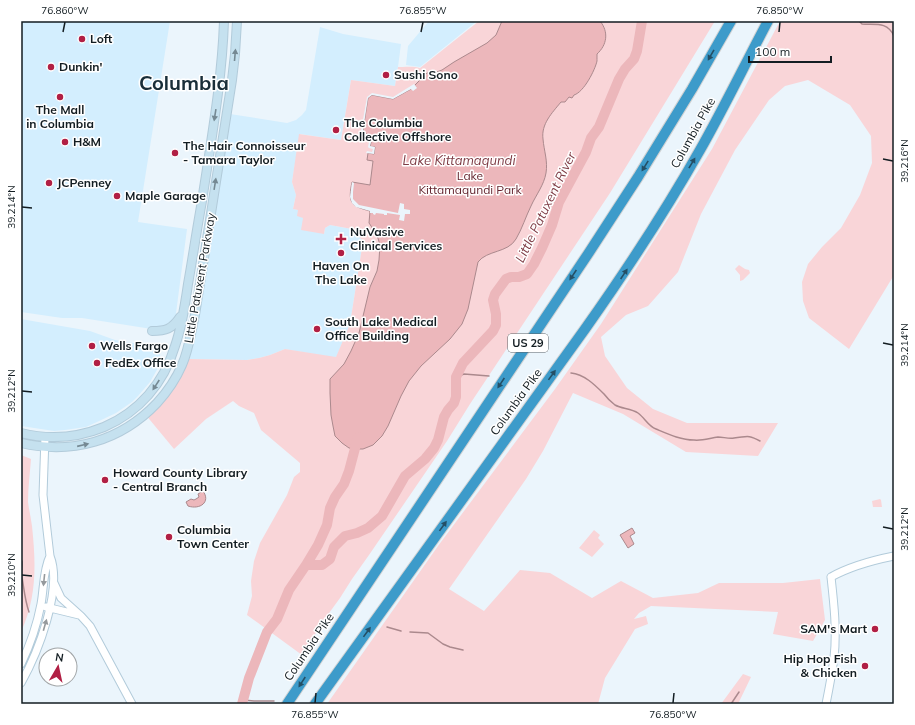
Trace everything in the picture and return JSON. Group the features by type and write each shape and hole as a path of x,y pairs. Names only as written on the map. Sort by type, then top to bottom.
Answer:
{"highway":[{"name":"Columbia Pike","path":"287,704 588,254 638,177 692,89 731,21"},
{"name":"Columbia Pike","path":"315,704 622,277 700,149 768,21"}],"main road":[{"name":"Little Patuxent Parkway","path":"21,433 45,438 57,438 74,436 99,429 121,418 145,399 158,382 170,361 176,345 183,313 216,108 224,21"},
{"name":"Little Patuxent Parkway","path":"21,443 44,447 76,446 102,440 114,435 143,416 161,398 169,388 182,366 195,315 229,102 235,54 237,21"},
{"path":"152,331 162,331 171,327 183,313"}],"street":[{"path":"21,683 37,649 49,607 53,579 53,563 50,556 43,495 45,438"},
{"path":"21,664 41,605 45,572 50,556"},
{"path":"831,577 874,561 894,556"},
{"path":"831,577 841,576 894,560"},
{"path":"826,704 835,643 835,612 831,577"},
{"path":"53,579 61,598 90,626 132,704"},
{"path":"41,605 81,616"},
{"path":"21,673 28,659"}],"shaded area":[{"path":"21,21 170,21 138,222 187,229 175,321 158,330 82,318 62,318 21,312"},
{"path":"429,21 477,21 420,67 406,65 408,46"},
{"path":"320,27 343,34 401,44 395,86 351,80 341,140 300,134 292,182 296,195 293,209 298,210 303,218 324,234 325,228 330,225 352,229 363,241 350,324 336,358 285,349 270,355 247,360 189,359 198,322 230,114 287,123 296,120 302,115 306,110"},
{"path":"21,319 90,331 115,340 158,347 160,349 160,357 158,368 150,382 132,402 116,413 86,427 54,431 21,426"}],"green space":[{"name":"Lake Kittamaqundi Park","path":"479,21 715,21 610,193 447,441 324,620 302,655 247,615 252,596 251,581 254,561 260,543 287,495 294,477 300,472 300,463 261,430 254,413 239,406 233,401 206,419 174,449 145,414 177,376 189,359 247,360 270,355 285,349 336,357 350,324 363,241 352,229 330,225 325,228 324,234 301,230 303,218 297,216 298,210 293,209 296,195 292,182 299,134 341,140 351,80 395,86 398,67 420,68"},
{"path":"780,21 894,21 894,275 849,349 809,318 803,301 802,282 808,264 841,228 860,195 872,163 871,136 850,105 808,80 785,86 769,100 735,150 701,214 678,272 648,306 626,315 601,337 605,356 627,388 653,409 687,423 778,423 758,456 686,452 623,414 573,393 543,451 526,479 449,589 484,611 520,570 550,573 592,598 621,581 653,598 698,593 719,583 783,583 820,579 825,620 813,641 773,634 778,612 651,606 639,613 634,619 646,616 648,624 635,629 605,678 598,704 327,704 438,546 555,389 601,324 712,149"},
{"path":"739,265 749,270 750,273 740,281 740,275 735,269"},
{"path":"21,455 31,459 28,502 32,526 34,580 30,606 21,632"},
{"path":"880,499 882,507 873,507 872,501"},
{"path":"594,530 600,535 598,538 604,544 592,557 579,548"},
{"path":"743,674 751,677 738,704 721,704"}],"water":[{"name":"Lake Kittamaqundi","path":"502,21 600,21 605,30 606,38 603,47 597,54 597,61 594,70 582,90 572,98 569,97 565,102 561,102 545,124 543,143 547,164 545,177 516,239 508,247 487,255 478,262 468,309 462,324 450,339 421,366 409,381 382,436 373,445 363,449 349,448 335,436 331,415 330,379 344,364 359,333 370,287 377,271 379,260 380,245 377,235 369,223 370,211 354,205 350,194 352,182 370,185 373,161 367,160 368,153 374,154 375,147 370,147 372,138 377,137 366,134 363,130 368,98 372,95 393,99 411,89 427,73 434,73 442,70 487,43 496,35"},
{"path":"203,491 206,499 203,504 197,507 188,506 186,502 191,499 196,499 199,497 198,494"},
{"path":"632,528 635,533 630,536 634,544 628,548 620,535"}],"pier":[{"path":"414,84 417,88 413,91 411,89 393,99 372,95 368,98 363,130 366,134 377,136 376,139 372,138 370,146 375,147 374,154 366,153 367,151 372,152 373,149 368,147 370,137 365,136 361,131 367,97 372,93 393,97"},
{"path":"352,182 354,183 353,199 359,205 398,213 400,203 404,204 404,209 410,210 410,214 405,214 404,221 399,220 400,215 387,213 387,215 384,215 376,213 375,215 370,213 370,211 356,207 352,203 350,197"}],"waterway":[{"name":"Little Patuxent River","path":"242,704 249,678 267,632 277,619 289,590 306,565 322,565 330,559 334,547 345,536 368,528 382,516 405,476 425,459 434,448 438,440 444,417 454,403 456,397 456,377 463,363 493,331 496,325 496,314 493,300 495,294 506,279 527,274 534,264 552,225 559,202 586,152 591,138 599,127 619,79 634,59 637,51 642,21"},
{"path":"859,21 862,24 876,24 884,26 888,28 894,36"},
{"path":"571,373 580,375 589,380 615,405 635,411 653,428 670,435 689,440 747,436 760,441"},
{"path":"456,377 464,374 489,376"},
{"path":"306,565 318,545 327,525 330,508 335,497 344,484 358,437"},
{"path":"21,560 26,604 29,612"},
{"path":"387,627 401,631"},
{"path":"410,632 428,633 443,644 463,650"},
{"path":"731,704 739,692"},
{"path":"243,700 274,701"}],"place":[{"name":"Loft","path":"82,39"},
{"name":"Dunkin'","path":"51,67"},
{"name":"Sushi Sono","path":"386,75"},
{"name":"The Mall in Columbia","path":"60,97"},
{"name":"The Columbia Collective Offshore","path":"336,130"},
{"name":"H&M","path":"65,142"},
{"name":"The Hair Connoisseur - Tamara Taylor","path":"175,153"},
{"name":"JCPenney","path":"49,183"},
{"name":"Maple Garage","path":"117,196"},
{"name":"NuVasive Clinical Services","path":"341,239"},
{"name":"Haven On The Lake","path":"341,253"},
{"name":"South Lake Medical Office Building","path":"317,329"},
{"name":"Wells Fargo","path":"92,346"},
{"name":"FedEx Office","path":"97,363"},
{"name":"Howard County Library - Central Branch","path":"105,480"},
{"name":"Columbia Town Center","path":"169,537"},
{"name":"SAM's Mart","path":"875,629"},
{"name":"Hip Hop Fish & Chicken","path":"865,666"}],"district":[{"name":"Columbia","path":"184,83"}]}
